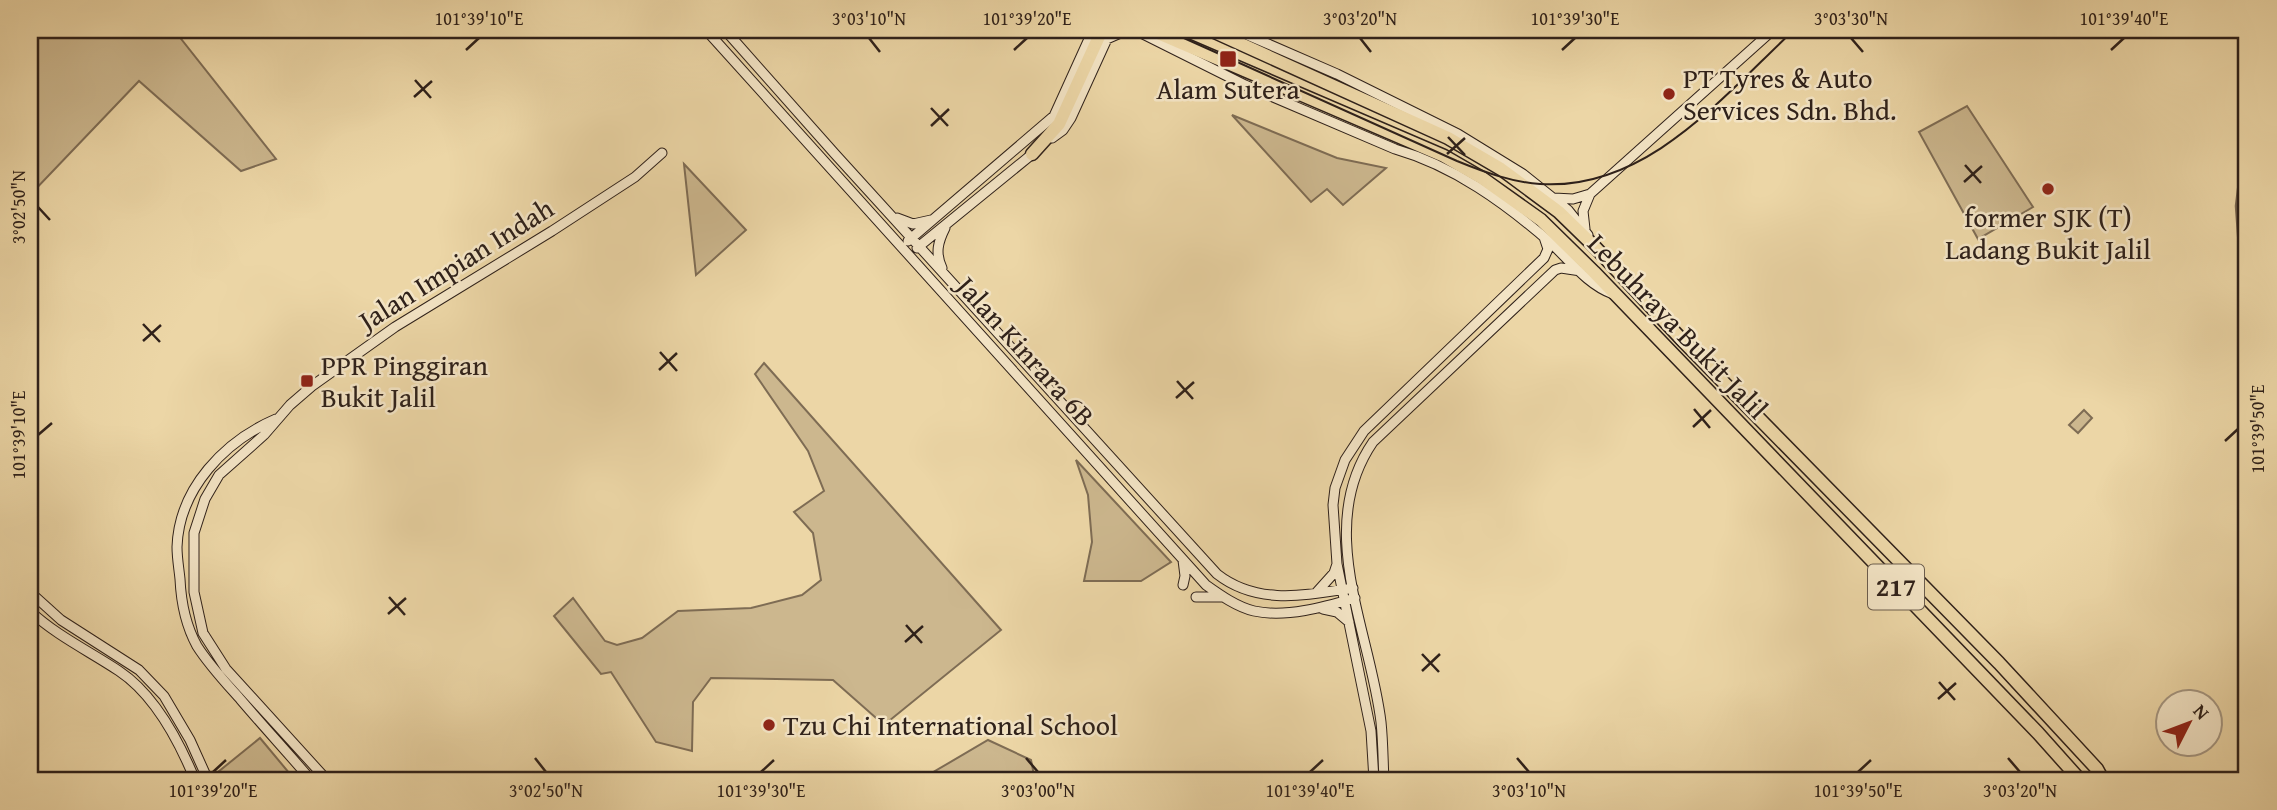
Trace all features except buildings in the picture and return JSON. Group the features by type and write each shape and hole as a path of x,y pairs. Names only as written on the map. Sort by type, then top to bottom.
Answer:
{"highway":[{"path":"1032,154 1059,124 1102,30"},
{"name":"Lebuhraya Bukit Jalil","path":"1210,30 1448,138 1501,169 1559,212 1999,663 2097,769 2103,780"},
{"name":"Lebuhraya Bukit Jalil","path":"1142,31 1368,122 1444,156 1482,178 1541,220 2038,733 2080,780"}],"street":[{"name":"Jalan Kinrara 6B","path":"706,30 1206,585 1252,611 1278,613 1316,608 1355,598"},
{"name":"Jalan Kinrara 6B","path":"725,30 1217,574 1237,588 1258,594 1316,593 1353,588"},
{"path":"902,247 1054,116 1093,30"},
{"path":"1236,30 1337,74 1458,134 1523,174 1568,210 1585,229 1594,246"},
{"path":"1552,198 1573,200 1590,194 1773,30"},
{"path":"909,255 1063,130 1107,39 1123,32 1142,31 1245,85 1444,167 1479,187 1544,237 1600,289 1616,295"},
{"path":"747,75 758,67"},
{"name":"Jalan Impian Indah","path":"327,780 226,669 203,633 194,592 194,533 205,499 219,475 264,435 312,386 395,327 635,177 662,153"},
{"path":"1585,229 1583,211 1590,194"},
{"path":"890,214 913,224 933,219"},
{"path":"947,223 937,254 947,278"},
{"path":"1374,780 1371,731 1338,564 1333,505 1339,476 1352,447 1381,414 1544,258 1548,249 1544,237"},
{"path":"1384,780 1381,721 1347,558 1346,514 1353,479 1373,442 1555,270 1561,268 1581,271"},
{"name":"Jalan Impian Indah","path":"278,418 255,428 206,469 186,505 177,545 180,589 186,618 197,645 220,676 311,780"},
{"path":"1182,559 1185,576 1183,585"},
{"path":"1316,593 1330,579 1338,564"},
{"path":"30,592 61,620 139,670 164,696 190,740 208,780"},
{"path":"1196,597 1224,597"},
{"path":"1316,608 1331,609 1349,622"},
{"path":"30,611 47,626 121,672 139,689 171,731 195,780"}],"shaded area":[{"path":"39,30 174,30 276,159 241,171 139,81 30,195 30,43"},
{"path":"1967,106 2033,207 1978,239 1919,132"},
{"path":"1232,115 1337,158 1386,168 1343,205 1327,189 1311,202"},
{"path":"684,164 746,230 696,275"},
{"path":"764,363 1001,630 884,725 833,680 711,678 693,702 692,751 656,742 611,672 601,674 554,616 573,598 605,641 617,645 642,638 678,611 751,608 802,595 821,580 813,533 794,512 824,491 808,451 755,374"},
{"path":"2084,410 2092,418 2078,433 2069,425"},
{"path":"1076,460 1171,562 1141,581 1084,581 1092,542 1088,495"},
{"path":"260,738 295,780 220,780 218,772"},
{"path":"988,740 1031,760 1035,780 928,780 930,774"}],"waterway":[{"path":"2237,30 2247,41"},
{"path":"2247,116 2236,206 2239,248 2247,262"}],"tram line":[{"path":"1166,30 1457,161 1498,176 1540,184 1579,182 1615,172 1649,156 1711,110 1794,30"}],"place":[{"name":"Alam Sutera","path":"1228,59"},
{"name":"PT Tyres & Auto Services Sdn. Bhd.","path":"1669,94"},
{"name":"former SJK (T) Ladang Bukit Jalil","path":"2048,189"},
{"name":"PPR Pinggiran Bukit Jalil","path":"307,381"},
{"name":"Tzu Chi International School","path":"769,725"}]}
